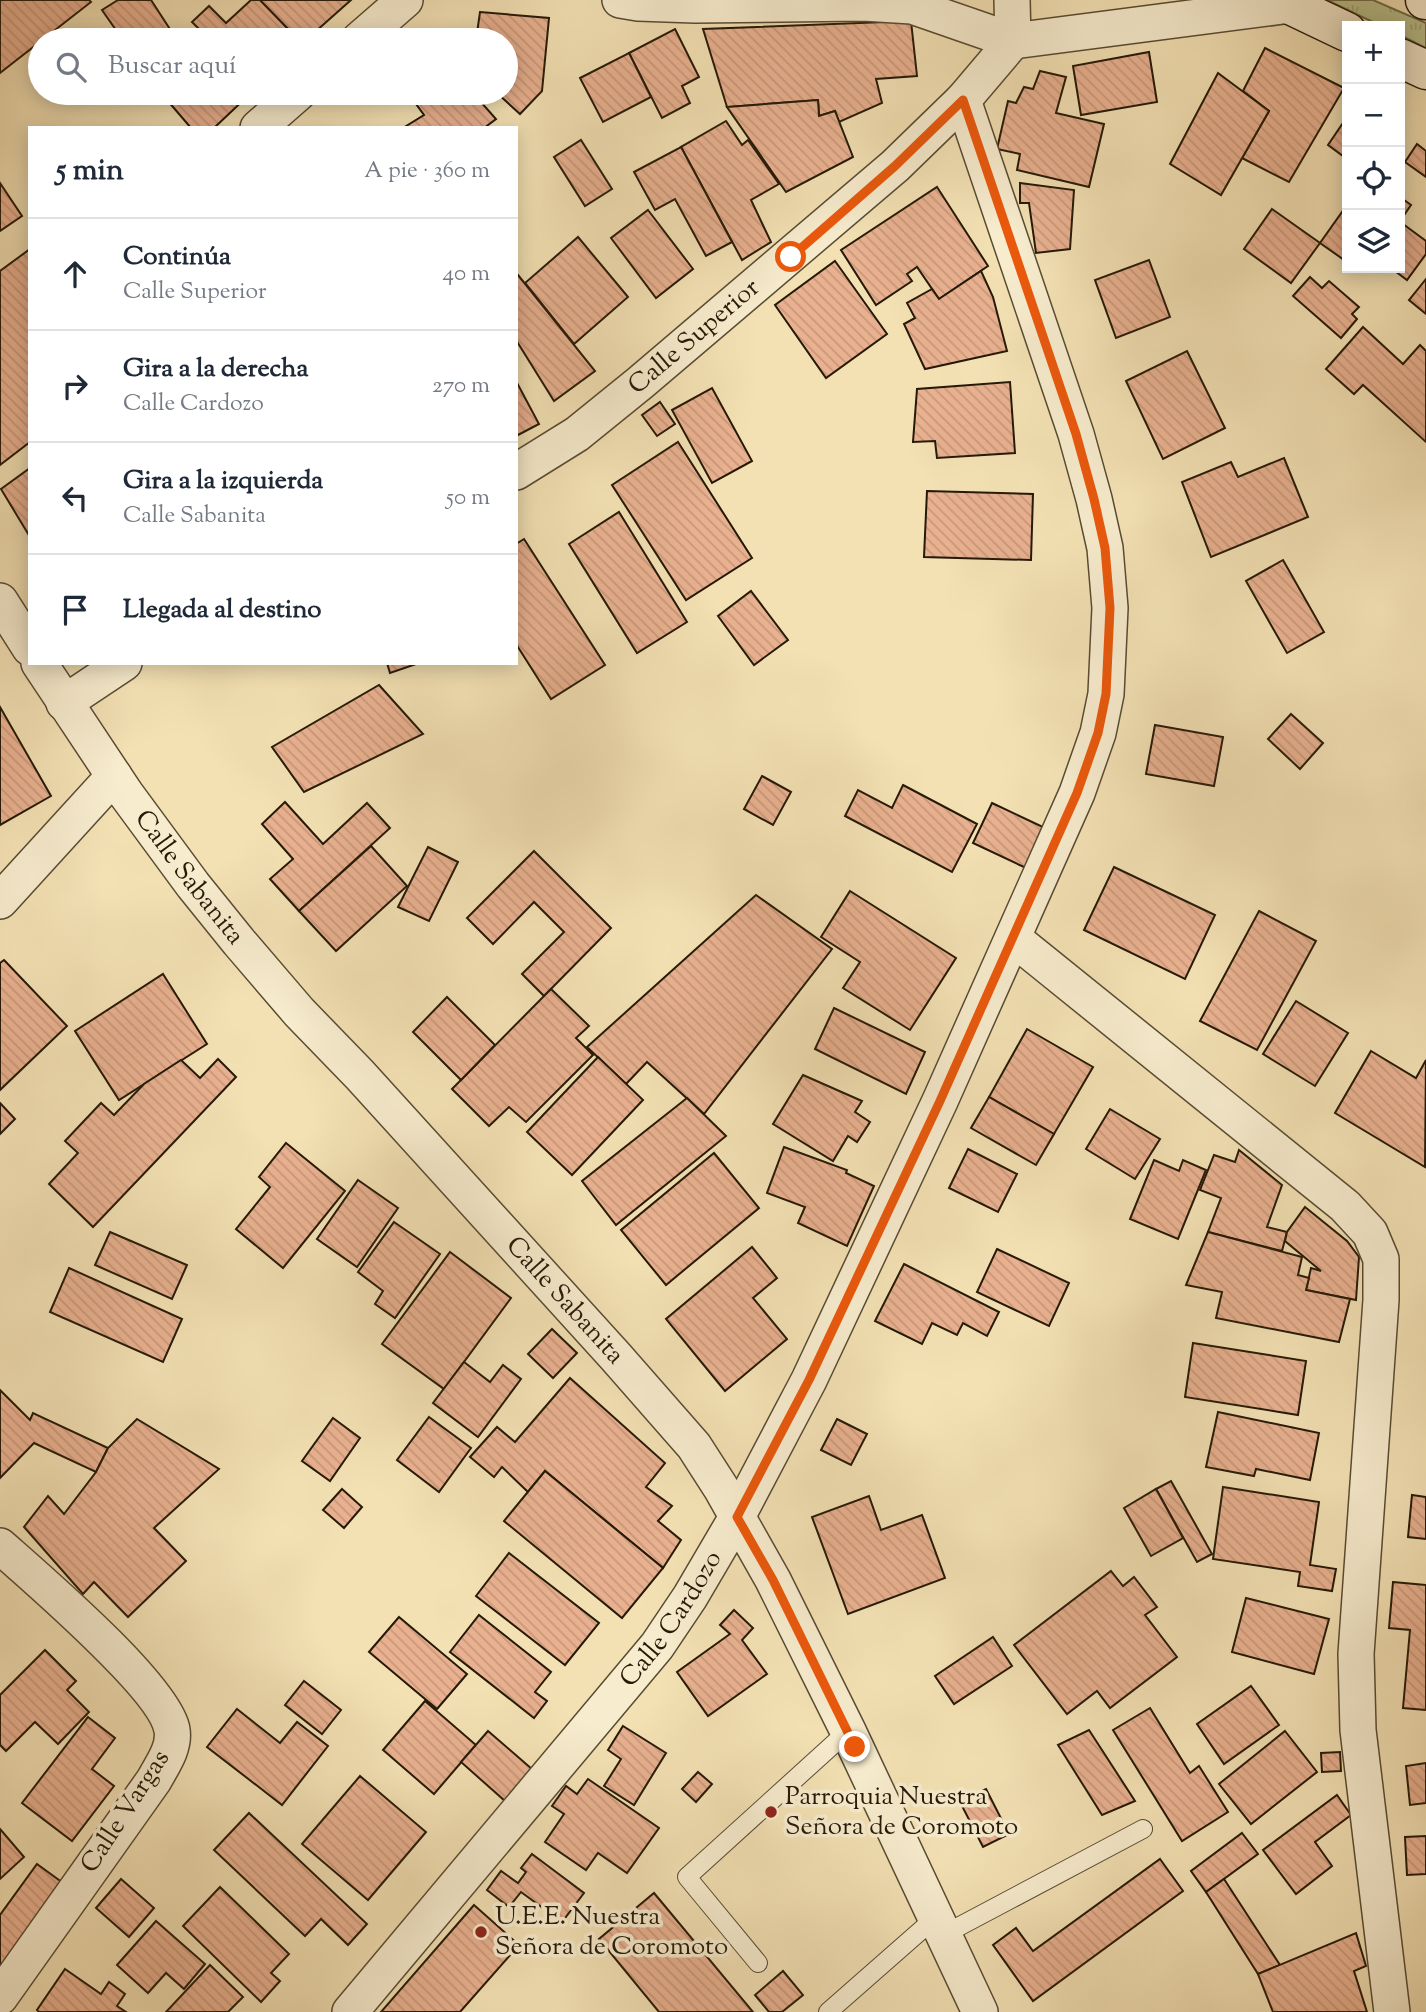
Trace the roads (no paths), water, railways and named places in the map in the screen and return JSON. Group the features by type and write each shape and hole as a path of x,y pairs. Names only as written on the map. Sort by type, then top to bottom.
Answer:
{"main road":[{"path":"1285,2 1342,30"},
{"path":"1405,60 1426,70"}],"street":[{"path":"373,28 405,0"},
{"path":"620,0 695,5 863,3 912,6 1013,41 1285,2"},
{"path":"1012,0 1013,41"},
{"name":"Calle Superior","path":"518,471 577,434 895,166 963,100 1013,41"},
{"name":"Calle Cardozo","path":"350,2012 657,1646 690,1597 737,1517 809,1380 940,1101 1077,793 1098,733 1106,694 1110,608 1105,548 1076,434 963,100"},
{"path":"260,126 285,105"},
{"path":"0,600 28,645"},
{"name":"Calle Sabanita","path":"40,665 192,886 299,1012 360,1075 694,1446 773,1580 848,1731 980,2012"},
{"path":"64,703 121,665"},
{"path":"0,901 114,776"},
{"path":"1013,937 1345,1206 1370,1233 1381,1259 1381,1300 1357,1667 1358,1730 1392,2012"},
{"name":"Calle Vargas","path":"0,1546 125,1663 155,1698 173,1732 168,1756 154,1780 0,1997"}],"lane":[{"path":"758,1963 687,1877 848,1731"},
{"path":"828,2012 939,1926 1143,1829"}],"place":[{"name":"Parroquia Nuestra Señora de Coromoto","path":"771,1812"},
{"name":"U.E.E. Nuestra Señora de Coromoto","path":"481,1932"}]}
